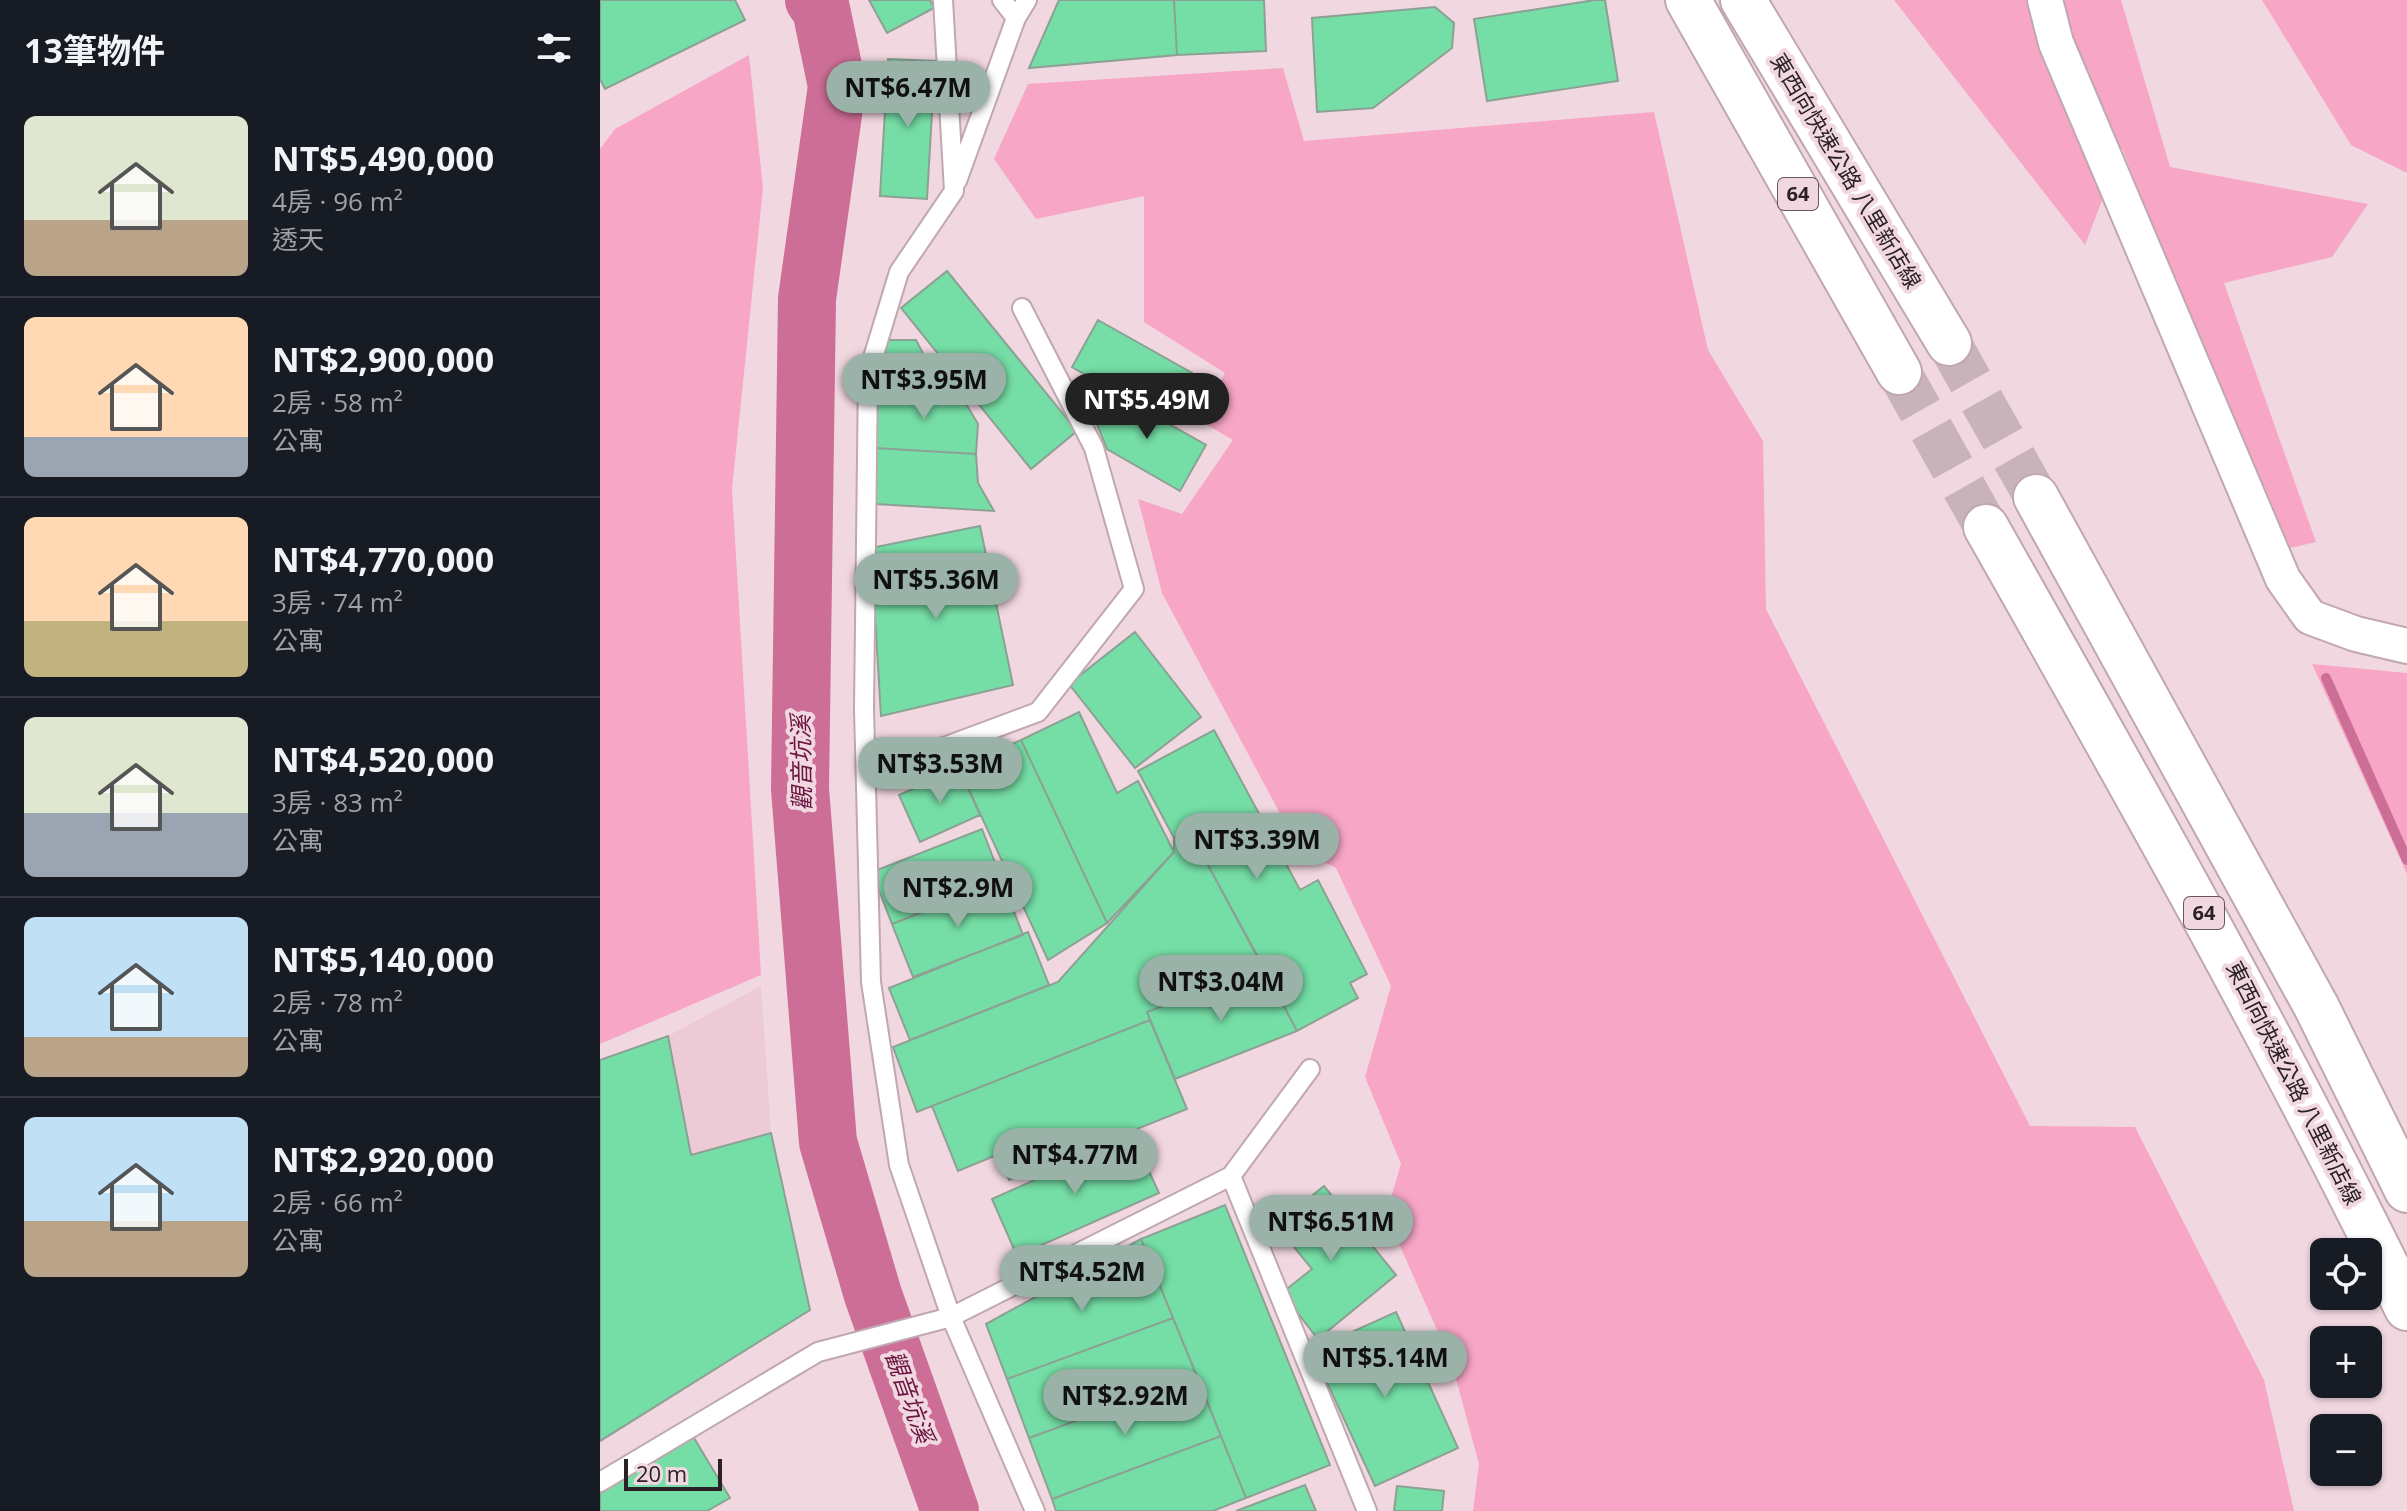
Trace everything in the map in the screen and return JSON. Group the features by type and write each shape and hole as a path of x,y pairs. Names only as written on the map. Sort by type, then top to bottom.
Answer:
{"highway":[{"name":"東西向快速公路 八里新店線","path":"1743,0 1949,343"},
{"name":"64","path":"1692,8 1899,372"},
{"name":"64","path":"2036,497 2316,1006 2407,1190"},
{"name":"東西向快速公路 八里新店線","path":"1986,527 2226,951 2333,1155 2407,1308"}],"street":[{"path":"2045,0 2056,43 2244,480 2283,579 2310,617 2407,646"}],"lane":[{"path":"943,0 954,191"},
{"path":"1002,0 1016,18"},
{"path":"1027,0 1016,18 954,191 899,272 868,374 866,776 871,982 899,1165 951,1317 1035,1511"},
{"path":"866,776 1038,712 1134,589 1094,448 1022,308"},
{"path":"600,1482 818,1352 951,1317 1231,1176 1310,1069"},
{"path":"1231,1176 1367,1511"}],"shaded area":[{"path":"1894,0 2121,0 2170,167 2368,204 2332,257 2224,283 2316,542 2278,551 2122,148 2085,245"},
{"path":"2262,0 2407,0 2407,173 2351,145"},
{"path":"749,55 763,188 732,489 761,975 600,1044 600,149 615,129"},
{"path":"1283,68 1304,141 1654,112 1708,350 1763,441 1766,609 2030,1126 2135,1127 2264,1380 2294,1511 1473,1511 1479,1464 1452,1364 1386,1214 1401,1164 1365,1077 1391,986 1336,868 1299,849 1162,593 1138,499 1182,514 1233,440 1200,421 1225,373 1144,322 1144,196 1036,219 994,159 1028,84"},
{"path":"2312,664 2407,673 2407,874"},
{"path":"761,986 771,1133 810,1310 600,1443 600,1060 668,1036"}],"building":[{"path":"600,0 735,0 745,20 605,89 600,79"},
{"path":"869,0 930,0 934,8 887,33"},
{"path":"1059,0 1174,0 1177,55 1029,68"},
{"path":"1174,0 1264,0 1266,51 1177,55"},
{"path":"1605,0 1618,81 1487,101 1474,19"},
{"path":"1435,7 1454,23 1452,48 1373,108 1317,112 1312,18"},
{"path":"888,59 935,61 927,199 880,196"},
{"path":"947,271 1077,431 1031,469 901,308"},
{"path":"1098,320 1192,373 1166,421 1072,367"},
{"path":"886,340 916,340 928,363 929,388 877,386 877,368"},
{"path":"877,386 957,389 978,424 976,454 875,448"},
{"path":"1109,390 1206,445 1180,491 1107,449 1094,417"},
{"path":"875,448 976,454 978,483 994,511 876,504"},
{"path":"980,526 1013,685 881,716 871,548"},
{"path":"1135,632 1201,717 1135,768 1069,684"},
{"path":"1079,712 1117,793 1138,781 1174,852 1107,923 1021,740"},
{"path":"1214,730 1300,890 1318,880 1367,974 1350,983 1358,998 1297,1031 1189,830 1174,838 1138,771"},
{"path":"1021,740 1107,923 1048,960 959,768"},
{"path":"959,768 980,815 920,842 899,795"},
{"path":"982,829 1002,881 892,924 872,872"},
{"path":"1189,830 1264,968 1147,1012 1150,1020 917,1112 893,1047 1058,982 1174,852 1174,838"},
{"path":"1002,881 1023,935 913,977 892,924"},
{"path":"1028,932 1049,985 910,1040 889,988"},
{"path":"1264,968 1297,1031 1175,1079 1147,1012"},
{"path":"1150,1020 1187,1109 1009,1180 999,1154 958,1171 932,1106"},
{"path":"668,1036 691,1155 771,1133 810,1310 600,1441 600,1060"},
{"path":"1133,1136 1159,1193 1017,1256 992,1199"},
{"path":"1324,1186 1396,1275 1318,1339 1282,1293 1312,1269 1276,1225"},
{"path":"1225,1205 1330,1465 1246,1498 1141,1239"},
{"path":"1141,1239 1173,1318 1007,1379 986,1324"},
{"path":"1396,1312 1458,1448 1375,1486 1312,1350"},
{"path":"1173,1318 1197,1376 1029,1438 1007,1379"},
{"path":"1197,1376 1221,1436 1052,1499 1029,1438"},
{"path":"691,1433 730,1498 707,1511 600,1511 600,1487"},
{"path":"1221,1436 1246,1498 1213,1511 1056,1511 1052,1499"},
{"path":"1305,1485 1316,1511 1236,1511"},
{"path":"1397,1486 1444,1491 1442,1511 1394,1511"}],"waterway":[{"name":"觀音坑溪","path":"814,0 821,9 837,86 807,299 800,789 828,1142 873,1295 950,1511"},
{"path":"2326,678 2407,860"}],"tunnel":[{"path":"1949,343 2036,497"},
{"path":"1899,372 1986,527"}]}
